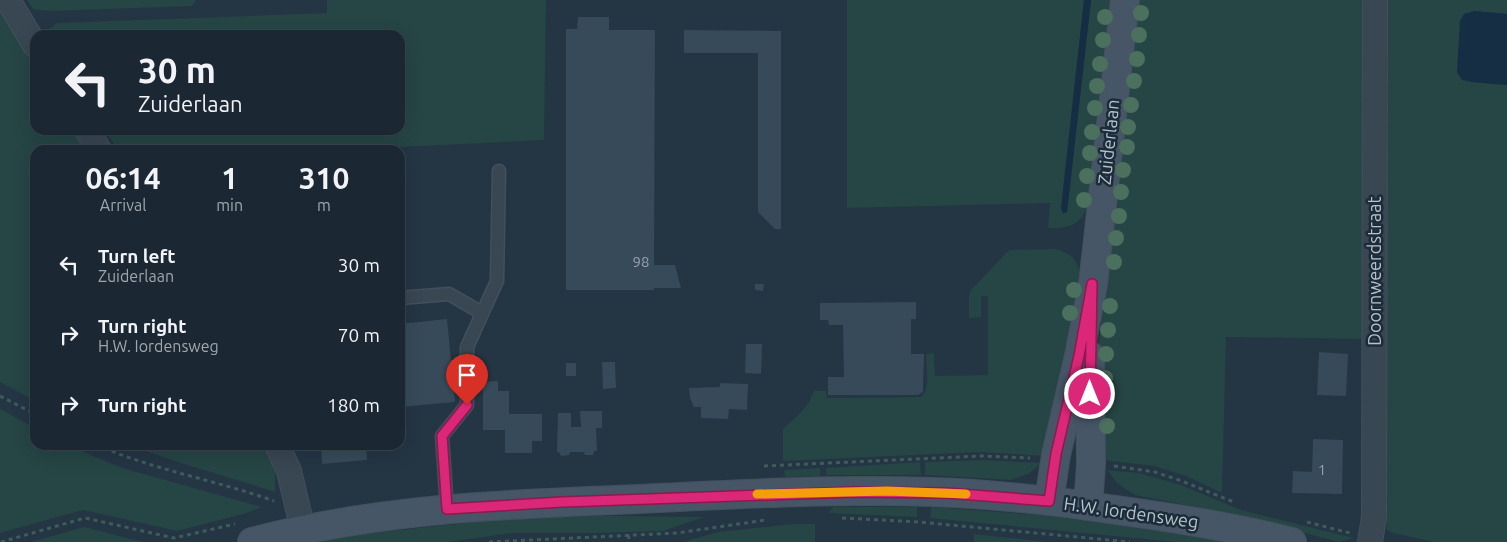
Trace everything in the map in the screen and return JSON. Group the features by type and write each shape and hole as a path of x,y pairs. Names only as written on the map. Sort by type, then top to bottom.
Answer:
{"main road":[{"name":"Zuiderlaan","path":"1049,501 1056,454 1079,356 1092,284 1124,0"},
{"name":"Zuiderlaan","path":"1088,506 1091,464 1090,359 1092,284"},
{"name":"H.W. Iordensweg","path":"252,542 300,520 382,516 447,509 642,498 862,491 952,493 1049,501 1209,524 1292,542"}],"street":[{"path":"8,0 30,36"},
{"name":"Doornweerdstraat","path":"1370,542 1374,517 1375,0"},
{"path":"278,450 289,471 300,520"}],"lane":[{"path":"447,509 442,436 467,405 467,347 497,281 500,171"},
{"path":"405,298 449,294 482,313"}],"path":[{"path":"0,396 30,411"},
{"path":"108,450 124,457 242,490 300,520"},
{"name":"H.W. Iordensweg","path":"835,518 927,522 1130,542"},
{"path":"489,542 677,533 767,520"},
{"path":"628,535 630,542"}],"green space":[{"path":"27,0 196,0 192,6 50,11 33,9"},
{"path":"327,0 546,0 544,140 405,147 405,145 115,145 108,135 405,135 405,30 47,30 57,23 327,13"},
{"path":"847,0 1084,0 1061,209 1063,213 1067,212 1091,0 1113,0 1090,201 1079,220 1069,226 1048,228 1050,203 847,208"},
{"path":"1135,0 1370,0 1370,339 1226,337 1222,493 1186,476 1154,466 1103,460 1096,380 1108,236"},
{"path":"1380,0 1507,0 1507,14 1474,11 1472,82 1507,85 1507,542 1434,542 1387,530 1384,507"},
{"path":"0,6 30,56 30,135 78,135 84,145 30,145 30,398 0,382"},
{"path":"1056,249 1069,254 1076,262 1080,272 1081,286 1046,456 981,452 783,461 783,429 805,407 814,391 826,391 827,398 921,397 927,383 926,354 934,353 935,376 988,375 988,296 981,296 981,317 969,318 969,296 971,290 1010,250"},
{"path":"0,409 30,425 30,450 79,450 122,468 262,507 247,513 177,531 83,510 0,533"},
{"path":"143,450 270,450 275,457 275,492"},
{"path":"981,460 1042,463 1028,474 1011,480 925,475 925,462"},
{"path":"920,462 921,475 826,475 826,468"},
{"path":"820,468 820,476 785,477 784,470"},
{"path":"1107,470 1139,473 1181,485 1241,510 1354,538 1339,542 1241,516 1135,495 1118,484"},
{"path":"833,507 917,507 917,517 828,513"},
{"path":"931,507 1041,515 1247,542 1176,542 930,518"},
{"path":"540,515 704,517 663,531 512,533 448,542 317,542 316,539"},
{"path":"792,524 815,524 815,542 683,542 718,532"},
{"path":"84,527 143,542 31,542"},
{"path":"974,534 1049,542 974,542"}],"water":[{"path":"1084,0 1091,0 1067,212 1063,213 1061,209"},
{"path":"1474,11 1507,14 1507,85 1462,80 1457,72 1460,21 1464,14"}],"building":[{"path":"578,17 609,17 609,30 655,30 654,265 675,265 681,288 654,288 654,290 566,290 566,29 577,29"},
{"path":"684,30 781,31 781,229 775,229 758,212 758,53 684,53"},
{"path":"755,284 764,284 763,291 755,290"},
{"path":"916,302 916,319 911,319 911,354 924,354 923,392 918,395 828,395 828,377 844,377 843,325 829,325 828,320 820,320 820,303"},
{"path":"447,319 455,402 405,407 405,323"},
{"path":"746,344 762,344 761,374 745,373"},
{"path":"1319,352 1348,354 1346,396 1317,395"},
{"path":"602,362 615,362 616,388 603,389"},
{"path":"566,363 576,363 576,376 566,376"},
{"path":"498,381 498,391 509,391 509,414 542,414 542,441 532,441 532,453 505,453 505,430 483,430 483,382"},
{"path":"720,383 748,384 747,410 729,409 728,419 701,418 701,407 694,407 690,398 689,388 720,387"},
{"path":"580,411 602,411 602,428 596,428 597,451 594,451 593,455 585,455 584,452 570,452 569,455 561,456 557,452 558,413 571,413 571,427 581,427"},
{"path":"1313,439 1343,440 1342,494 1292,493 1293,471 1312,472"},
{"path":"321,450 366,450 367,460 322,464"}],"slow traffic":[{"path":"757,494 887,491 966,494"}],"route":[{"path":"467,405 442,436 447,509 730,495 887,491 991,495 1049,501 1056,454 1079,356 1092,284 1090,394"}]}
